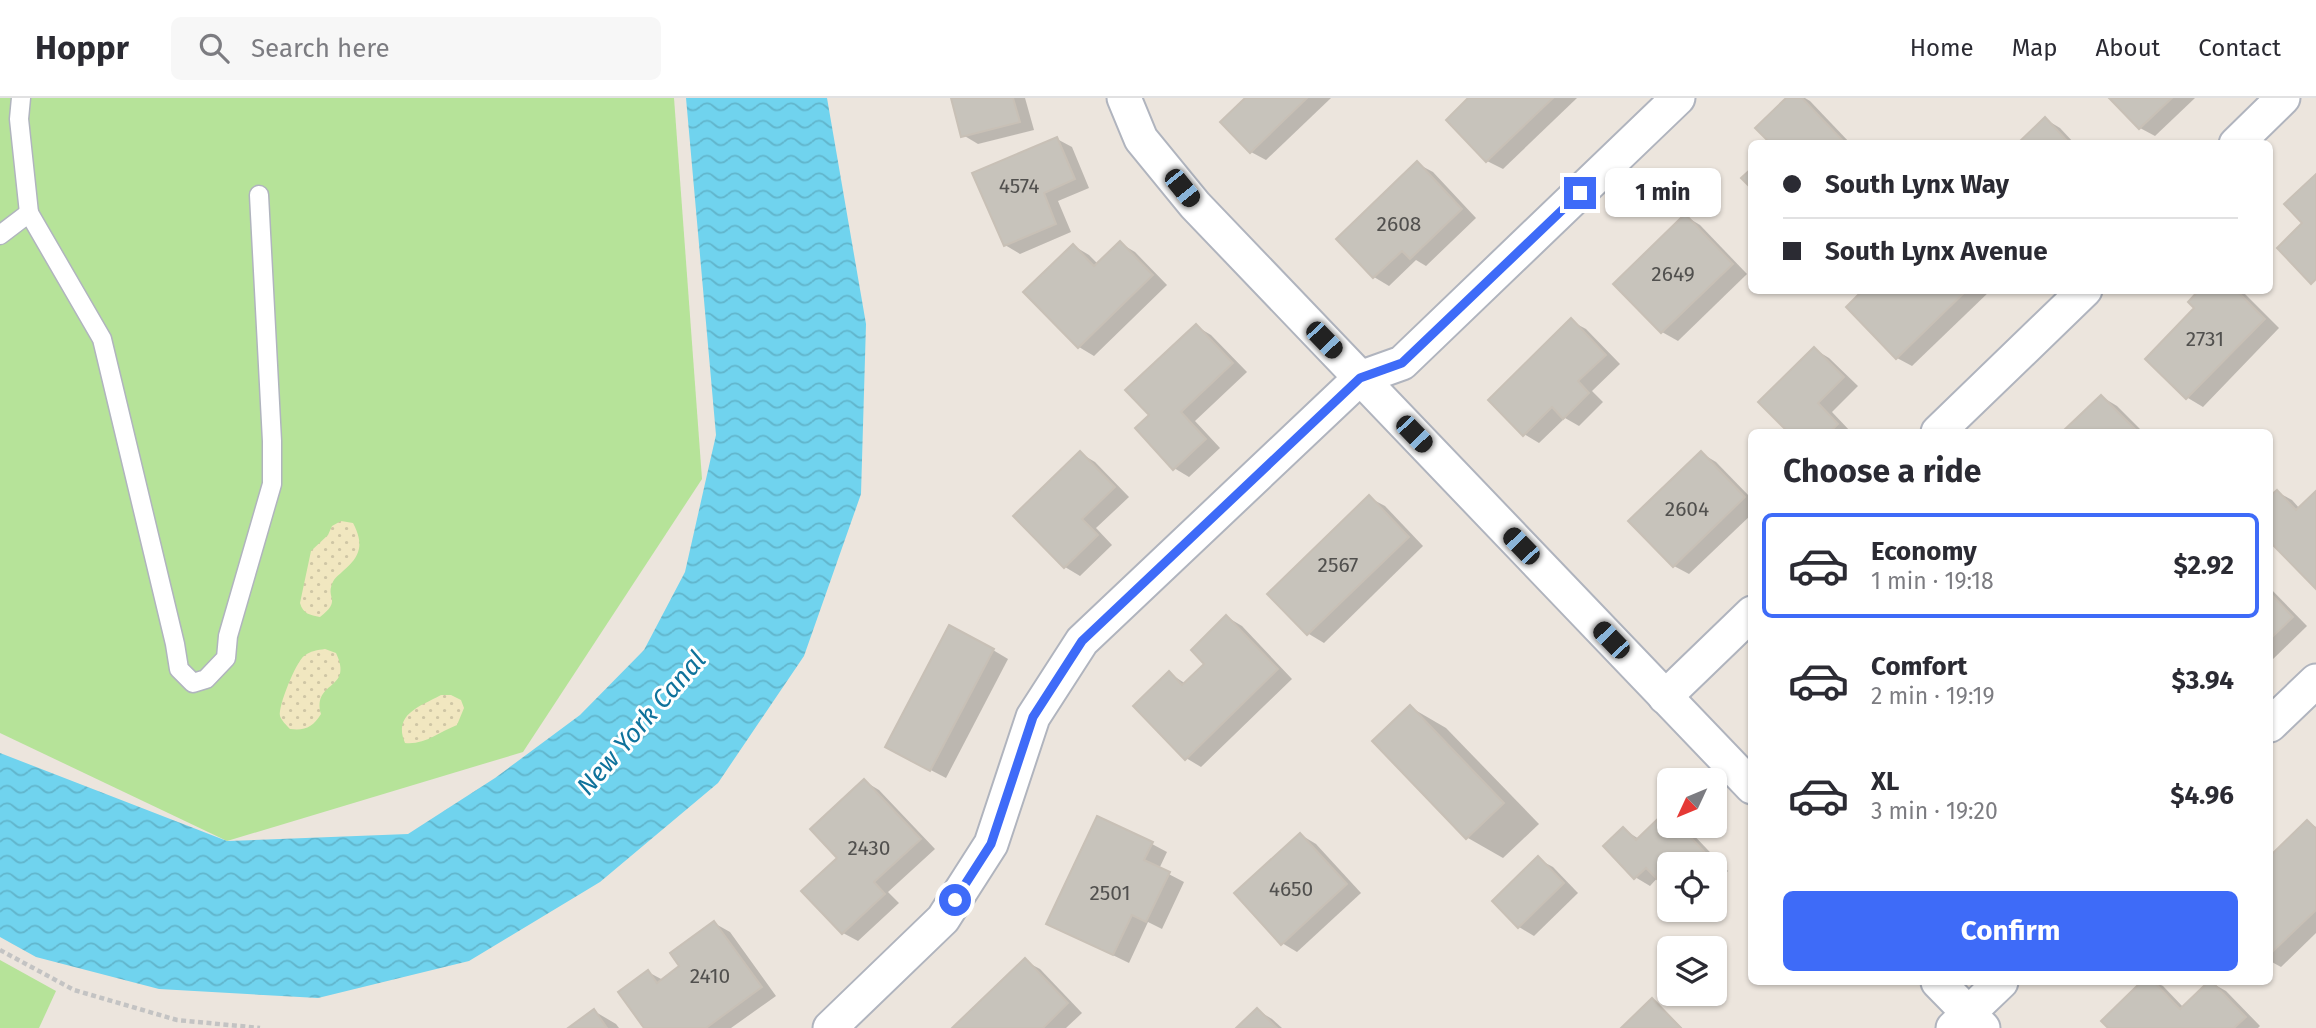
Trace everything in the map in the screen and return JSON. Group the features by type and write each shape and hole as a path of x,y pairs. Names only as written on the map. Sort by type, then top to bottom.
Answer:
{"street":[{"path":"1124,98 1141,139 1195,205 1748,783"},
{"path":"830,1028 943,919 991,844 1033,717 1082,641 1360,378 1402,363 1678,98"},
{"path":"2240,140 2283,98"},
{"path":"1941,429 2081,294"},
{"path":"1665,697 1748,617"},
{"path":"2273,722 2316,681"},
{"path":"1940,985 1968,1023 1999,985"}],"lane":[{"path":"21,98 19,119 29,213 102,339 179,669 193,683 206,679 226,658 228,636 272,484 258,195"},
{"path":"0,235 29,213"}],"path":[{"path":"0,950 74,990 177,1020 259,1028"}],"green space":[{"path":"0,98 674,98 702,479 523,752 227,841 0,733"},
{"path":"0,960 56,991 39,1028 0,1028"}],"sand":[{"path":"341,521 353,523 359,537 359,549 354,560 333,582 330,607 320,617 310,615 303,610 300,603 311,551 328,535 332,526"},
{"path":"325,649 336,653 340,674 322,695 321,714 315,722 304,729 290,729 281,718 280,711 292,675 304,656"},
{"path":"441,695 451,695 461,700 464,708 457,725 425,740 405,743 402,725 405,718"}],"water":[{"name":"New York Canal","path":"686,98 827,98 866,324 861,494 804,656 718,783 600,882 469,961 318,998 159,989 36,957 0,937 0,753 227,841 408,834 495,778 580,715 644,650 685,572 716,435"}],"building":[{"path":"951,98 1013,98 1020,122 961,137"},
{"path":"1245,98 1307,98 1250,153 1220,122"},
{"path":"1468,98 1553,98 1486,162 1446,120"},
{"path":"1786,98 1802,98 1842,140 1767,140 1755,128"},
{"path":"2109,98 2172,98 2139,129"},
{"path":"2045,117 2066,140 2021,140"},
{"path":"1057,137 1075,179 1044,193 1056,224 1004,246 972,173"},
{"path":"1417,161 1462,209 1410,259 1402,251 1373,278 1336,239"},
{"path":"1748,172 1748,185 1741,178"},
{"path":"2316,174 2316,279 2311,284 2277,248 2302,223 2284,204"},
{"path":"1685,214 1733,264 1661,333 1613,284"},
{"path":"1120,241 1153,275 1078,348 1023,292 1073,244 1094,266"},
{"path":"1859,294 1963,294 1896,359 1846,307"},
{"path":"2195,294 2240,294 2265,319 2186,399 2145,359 2194,308 2188,302"},
{"path":"1571,318 1606,355 1578,381 1589,393 1563,419 1552,407 1523,436 1488,400"},
{"path":"1196,324 1233,363 1181,412 1206,439 1173,470 1135,428 1149,415 1125,390"},
{"path":"1814,347 1844,377 1818,403 1838,424 1833,429 1785,429 1758,402"},
{"path":"2101,395 2135,429 2065,429"},
{"path":"1080,451 1115,487 1082,519 1098,535 1064,568 1013,516"},
{"path":"1701,451 1745,497 1673,567 1628,521"},
{"path":"2277,490 2296,510 2316,491 2316,589 2273,545 2273,493"},
{"path":"1369,495 1409,537 1307,635 1267,594"},
{"path":"2273,596 2293,617 2273,636"},
{"path":"1226,615 1278,669 1185,760 1133,706 1169,671 1182,685 1204,664 1191,650"},
{"path":"949,625 994,649 930,771 885,747"},
{"path":"1410,705 1504,803 1466,839 1372,741"},
{"path":"864,779 921,839 874,882 885,894 842,934 801,891 837,858 810,829"},
{"path":"1097,816 1153,842 1144,860 1170,872 1146,922 1132,915 1113,955 1046,924"},
{"path":"1657,820 1657,838 1691,838 1705,852 1657,852 1657,879 1646,868 1634,879 1603,846 1623,827 1636,840"},
{"path":"2307,820 2316,829 2316,910 2273,951 2273,853"},
{"path":"1300,833 1347,884 1281,945 1234,893"},
{"path":"1538,856 1564,883 1518,928 1492,901"},
{"path":"714,921 762,987 706,1028 644,1028 618,992 648,970 657,983 679,966 670,953"},
{"path":"1025,958 1068,1003 1043,1028 952,1028"},
{"path":"2138,985 2157,985 2180,1009 2205,985 2215,985 2246,1017 2234,1028 2108,1028 2101,1021"},
{"path":"1652,998 1681,1028 1621,1028"},
{"path":"1257,1008 1277,1028 1236,1028"},
{"path":"594,1009 607,1028 568,1028"}],"route":[{"path":"955,900 991,844 1033,717 1082,641 1360,378 1402,363 1580,193"}]}
